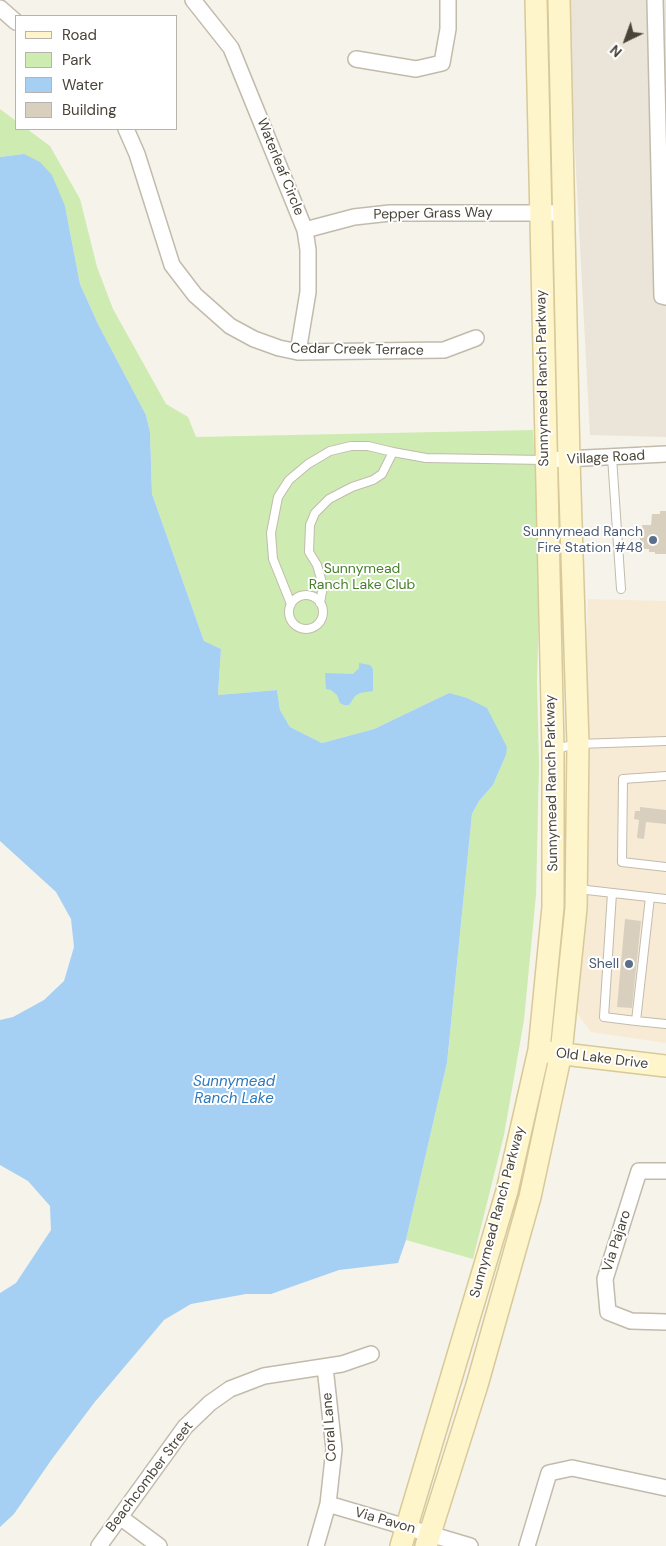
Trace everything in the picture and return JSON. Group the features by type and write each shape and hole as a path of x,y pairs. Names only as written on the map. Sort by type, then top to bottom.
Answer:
{"main road":[{"name":"Sunnymead Ranch Parkway","path":"404,1536 507,1191 539,1050 553,907 553,749 539,213 536,0"},
{"name":"Sunnymead Ranch Parkway","path":"428,1540 477,1385 530,1197 561,1053 576,889 578,744 568,460 559,0"},
{"name":"Old Lake Drive","path":"539,1050 666,1066"}],"street":[{"name":"Waterleaf Circle","path":"193,0 231,48 305,230 308,250 308,292 298,352"},
{"path":"356,59 416,69 442,63 448,28 448,0"},
{"path":"655,0 664,297"},
{"path":"0,8 15,21"},
{"name":"Cedar Creek Terrace","path":"126,130 137,154 166,250 180,277 211,311 230,326 254,339 279,348 298,352 444,350 476,338"},
{"name":"Pepper Grass Way","path":"305,230 354,217 390,213 562,213"},
{"name":"Village Road","path":"545,460 666,454"},
{"name":"Via Pajaro","path":"666,1171 639,1171 605,1279 608,1312 631,1322 666,1322"},
{"name":"Beachcomber Street","path":"99,1546 185,1427 210,1403 230,1389 264,1376 325,1367 371,1354"},
{"name":"Coral Lane","path":"316,1546 328,1504 334,1449 325,1367"},
{"path":"527,1546 549,1473 572,1468 666,1488"},
{"name":"Via Pavon","path":"328,1504 404,1536 470,1546"},
{"path":"120,1517 159,1546"}],"lane":[{"path":"393,452 382,474 374,480 352,487 329,499 315,513 310,525 309,552 317,565 324,586 320,603 322,609 317,625 306,629 295,625 289,616 290,604 272,559 271,533 278,497 289,480 324,454 351,446 368,446 426,458 545,460"},
{"path":"612,457 621,590"},
{"path":"290,604 302,595 312,597 320,603"},
{"path":"553,749 578,744 666,741"},
{"path":"666,776 623,779 622,862 666,867"},
{"path":"576,889 666,898"},
{"path":"612,893 604,1017 666,1024"},
{"path":"636,1021 650,897"}],"shaded area":[{"path":"567,0 666,0 666,437 590,435"},
{"path":"588,599 666,601 666,1043 591,1032 577,1013"}],"green space":[{"name":"Sunnymead Ranch Lake Club","path":"0,109 15,120 15,130 28,130 50,146 80,199 97,267 113,309 166,404 188,417 196,437 533,430 538,507 539,609 537,682 539,765 536,895 524,1020 504,1135 473,1259 406,1240 447,1063 472,814 479,801 493,785 506,755 449,693 374,729 322,743 290,727 280,710 277,690 218,695 221,649 204,641 152,494 150,432 146,415 98,324 80,284 65,206 24,154 0,157"}],"water":[{"name":"Sunnymead Ranch Lake","path":"24,154 40,162 52,175 65,206 80,284 98,324 146,415 150,432 152,494 204,641 221,649 218,695 277,690 280,710 290,727 322,743 374,729 449,693 467,698 487,708 507,747 506,755 493,785 479,801 472,814 447,1063 406,1240 398,1263 339,1270 271,1294 246,1294 191,1304 164,1320 94,1403 14,1514 0,1527 0,1293 16,1283 51,1230 50,1206 28,1181 0,1165 0,1020 13,1017 44,1000 64,981 74,947 71,919 56,892 0,841 0,157"},
{"path":"359,663 370,665 373,669 373,691 360,693 355,696 349,705 344,705 340,703 337,695 331,690 326,689 325,673 353,674 359,668"}],"building":[{"name":"Sunnymead Ranch Fire Station #48","path":"660,511 666,511 666,554 655,554 655,552 649,552 649,549 640,549 642,525 651,525 652,514 660,514"},
{"path":"640,807 666,810 666,824 646,822 644,839 637,838 639,820 634,819 635,811 640,811"},
{"name":"Shell","path":"625,919 641,921 632,1008 617,1007"}],"place":[{"name":"Sunnymead Ranch Fire Station #48","path":"653,540"},
{"name":"Shell","path":"629,964"}]}
